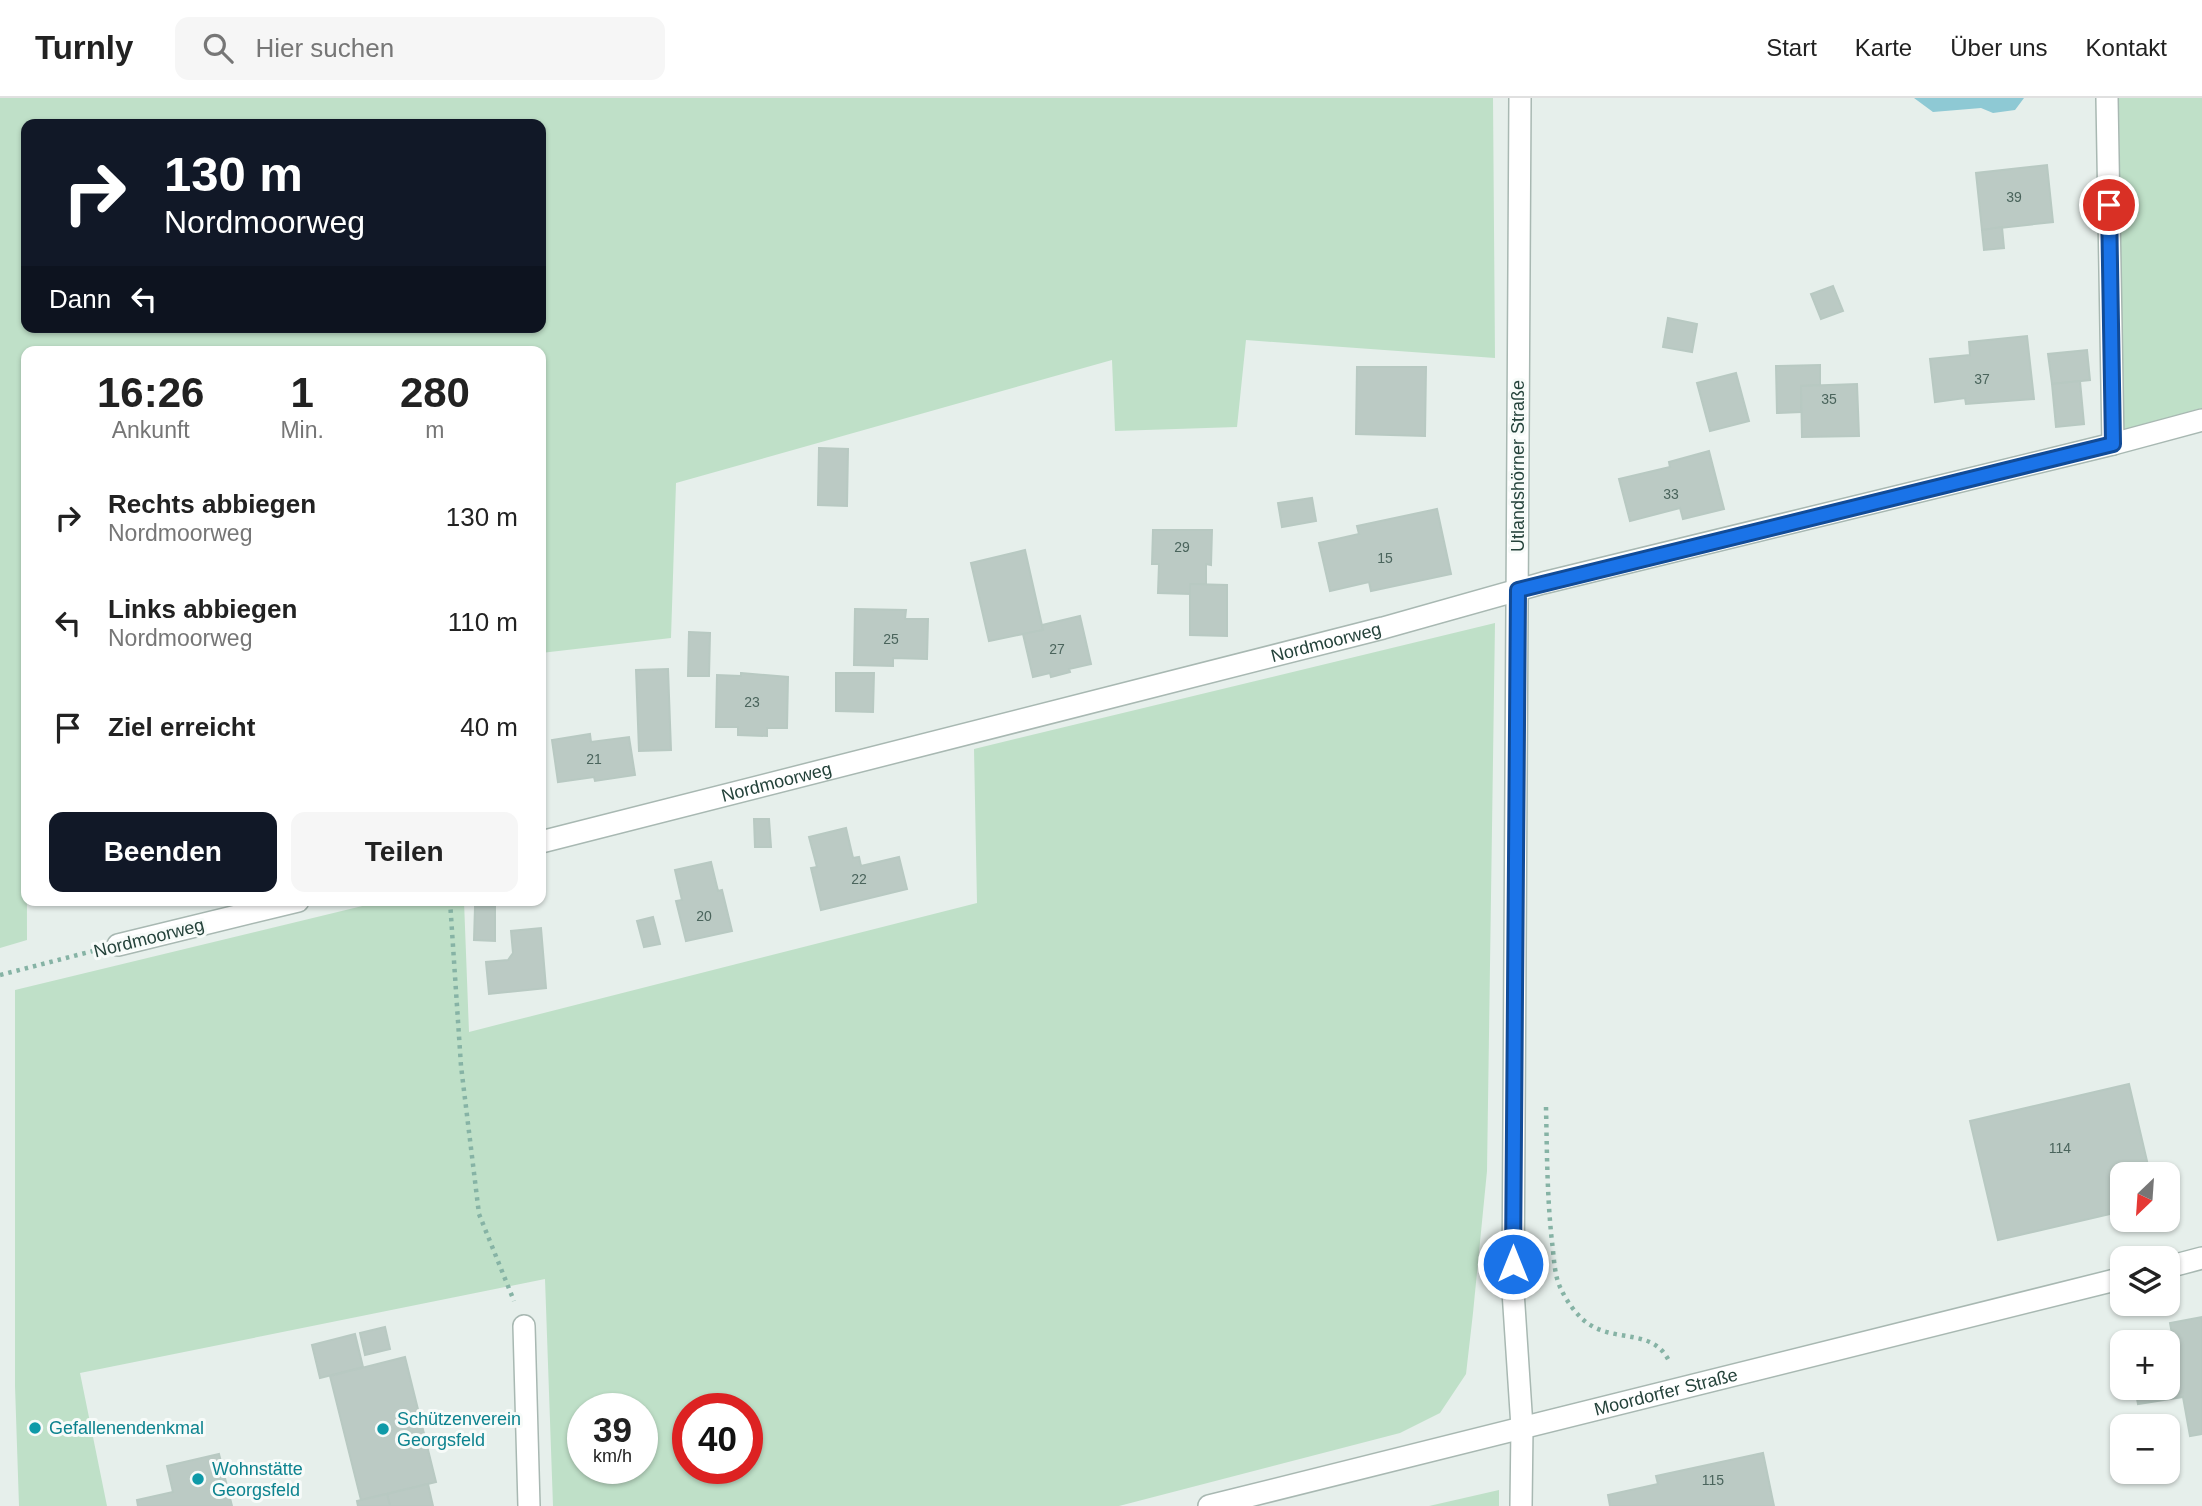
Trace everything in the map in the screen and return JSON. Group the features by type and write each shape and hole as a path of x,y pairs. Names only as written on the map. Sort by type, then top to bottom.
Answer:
{"street":[{"name":"Utlandshörner Straße","path":"1520,98 1513,1291 1522,1427 1521,1506"},
{"path":"2107,98 2113,444"},
{"name":"Nordmoorweg","path":"546,841 1369,632 1518,590 2202,420"},
{"name":"Nordmoorweg","path":"118,945 278,906"},
{"path":"2180,1264 2202,1258"},
{"name":"Moordorfer Straße","path":"1209,1506 2110,1281"},
{"path":"524,1326 529,1506"}],"path":[{"path":"450,906 461,1066 479,1213 524,1326"},
{"name":"Nordmoorweg","path":"0,975 118,945"},
{"path":"1546,1103 1547,1196 1560,1287 1573,1308 1591,1326 1630,1339 1650,1340 1661,1348 1672,1366 1678,1390"}],"green space":[{"path":"0,98 1493,98 1495,358 1246,340 1237,427 1115,431 1112,360 676,483 671,638 546,652 546,346 21,346 21,906 27,906 27,940 0,948"},
{"path":"2119,98 2202,98 2202,408 2122,431"},
{"path":"1495,623 1487,1171 1466,1374 1440,1413 1400,1433 1119,1506 553,1506 545,1279 80,1373 107,1506 19,1506 15,1386 15,990 362,906 464,906 469,1032 977,903 974,749"},
{"path":"1499,1490 1499,1506 1429,1506"}],"water":[{"path":"1914,98 2024,98 2015,110 1993,113 1981,108 1933,112"}],"building":[{"path":"2047,165 2053,222 1982,230 1976,173"},
{"path":"2002,227 2004,248 1984,250 1982,230"},
{"path":"1833,286 1843,311 1821,319 1811,294"},
{"path":"1668,318 1697,324 1692,352 1663,347"},
{"path":"2027,336 2034,399 1966,404 1965,398 1935,402 1930,359 1970,355 1969,342"},
{"path":"2087,350 2090,380 2052,384 2048,354"},
{"path":"1820,365 1820,385 1801,386 1801,412 1777,413 1776,366"},
{"path":"1357,367 1426,367 1425,436 1356,434"},
{"path":"1736,373 1749,421 1710,431 1697,383"},
{"path":"2080,381 2084,424 2056,427 2052,384"},
{"path":"1857,384 1859,436 1802,437 1801,386"},
{"path":"819,448 848,449 847,506 818,505"},
{"path":"1709,451 1724,509 1683,519 1680,508 1630,521 1619,479 1670,467 1669,462"},
{"path":"1312,498 1316,521 1282,527 1278,503"},
{"path":"1437,509 1451,574 1371,591 1369,582 1330,591 1319,543 1359,534 1357,526"},
{"path":"1153,530 1212,530 1211,565 1206,564 1206,584 1190,584 1190,594 1158,593 1159,564 1152,564"},
{"path":"1025,550 1043,630 989,641 971,563"},
{"path":"1190,584 1227,585 1227,636 1190,635"},
{"path":"855,609 906,610 905,619 928,619 927,659 893,658 893,666 854,665"},
{"path":"1080,616 1091,664 1051,677 1050,673 1033,677 1023,634 1043,630 1042,625"},
{"path":"689,632 710,633 709,676 688,676"},
{"path":"668,669 671,750 639,751 636,670"},
{"path":"741,673 788,677 787,728 767,728 767,736 738,735 738,727 716,727 717,675 741,676"},
{"path":"836,673 874,673 873,712 836,711"},
{"path":"590,734 591,742 629,737 635,775 595,781 594,777 558,782 552,740"},
{"path":"754,819 769,819 771,847 755,847"},
{"path":"846,828 853,858 859,857 861,866 899,857 907,889 821,910 811,868 817,867 809,837"},
{"path":"711,862 718,891 722,890 732,931 686,941 676,901 682,900 675,870"},
{"path":"475,907 495,907 495,941 474,940"},
{"path":"653,917 660,944 644,947 637,921"},
{"path":"541,928 546,988 489,994 486,962 508,960 513,953 511,931"},
{"path":"2129,1084 2147,1162 2110,1162 2110,1214 1998,1240 1970,1121"},
{"path":"2202,1317 2202,1434 2190,1436 2183,1397 2180,1397 2180,1330 2171,1330 2170,1323"},
{"path":"385,1327 390,1349 365,1355 360,1333"},
{"path":"355,1334 363,1367 320,1378 312,1345"},
{"name":"Schützenverein Georgsfeld","path":"405,1357 436,1482 361,1500 330,1376"},
{"path":"2137,1400 2164,1400 2138,1404"},
{"path":"1763,1453 1774,1506 1610,1506 1608,1495 1658,1484 1656,1476"},
{"name":"Wohnstätte Georgsfeld","path":"219,1454 232,1506 138,1506 137,1500 173,1492 167,1466"},
{"path":"428,1484 433,1506 390,1506 387,1494"},
{"path":"387,1494 390,1506 358,1506 357,1501"}],"place":[{"name":"Gefallenendenkmal","path":"35,1428"},
{"name":"Schützenverein Georgsfeld","path":"383,1429"},
{"name":"Wohnstätte Georgsfeld","path":"198,1479"}],"route":[{"path":"1513,1264 1518,590 2113,444 2109,205"}]}
